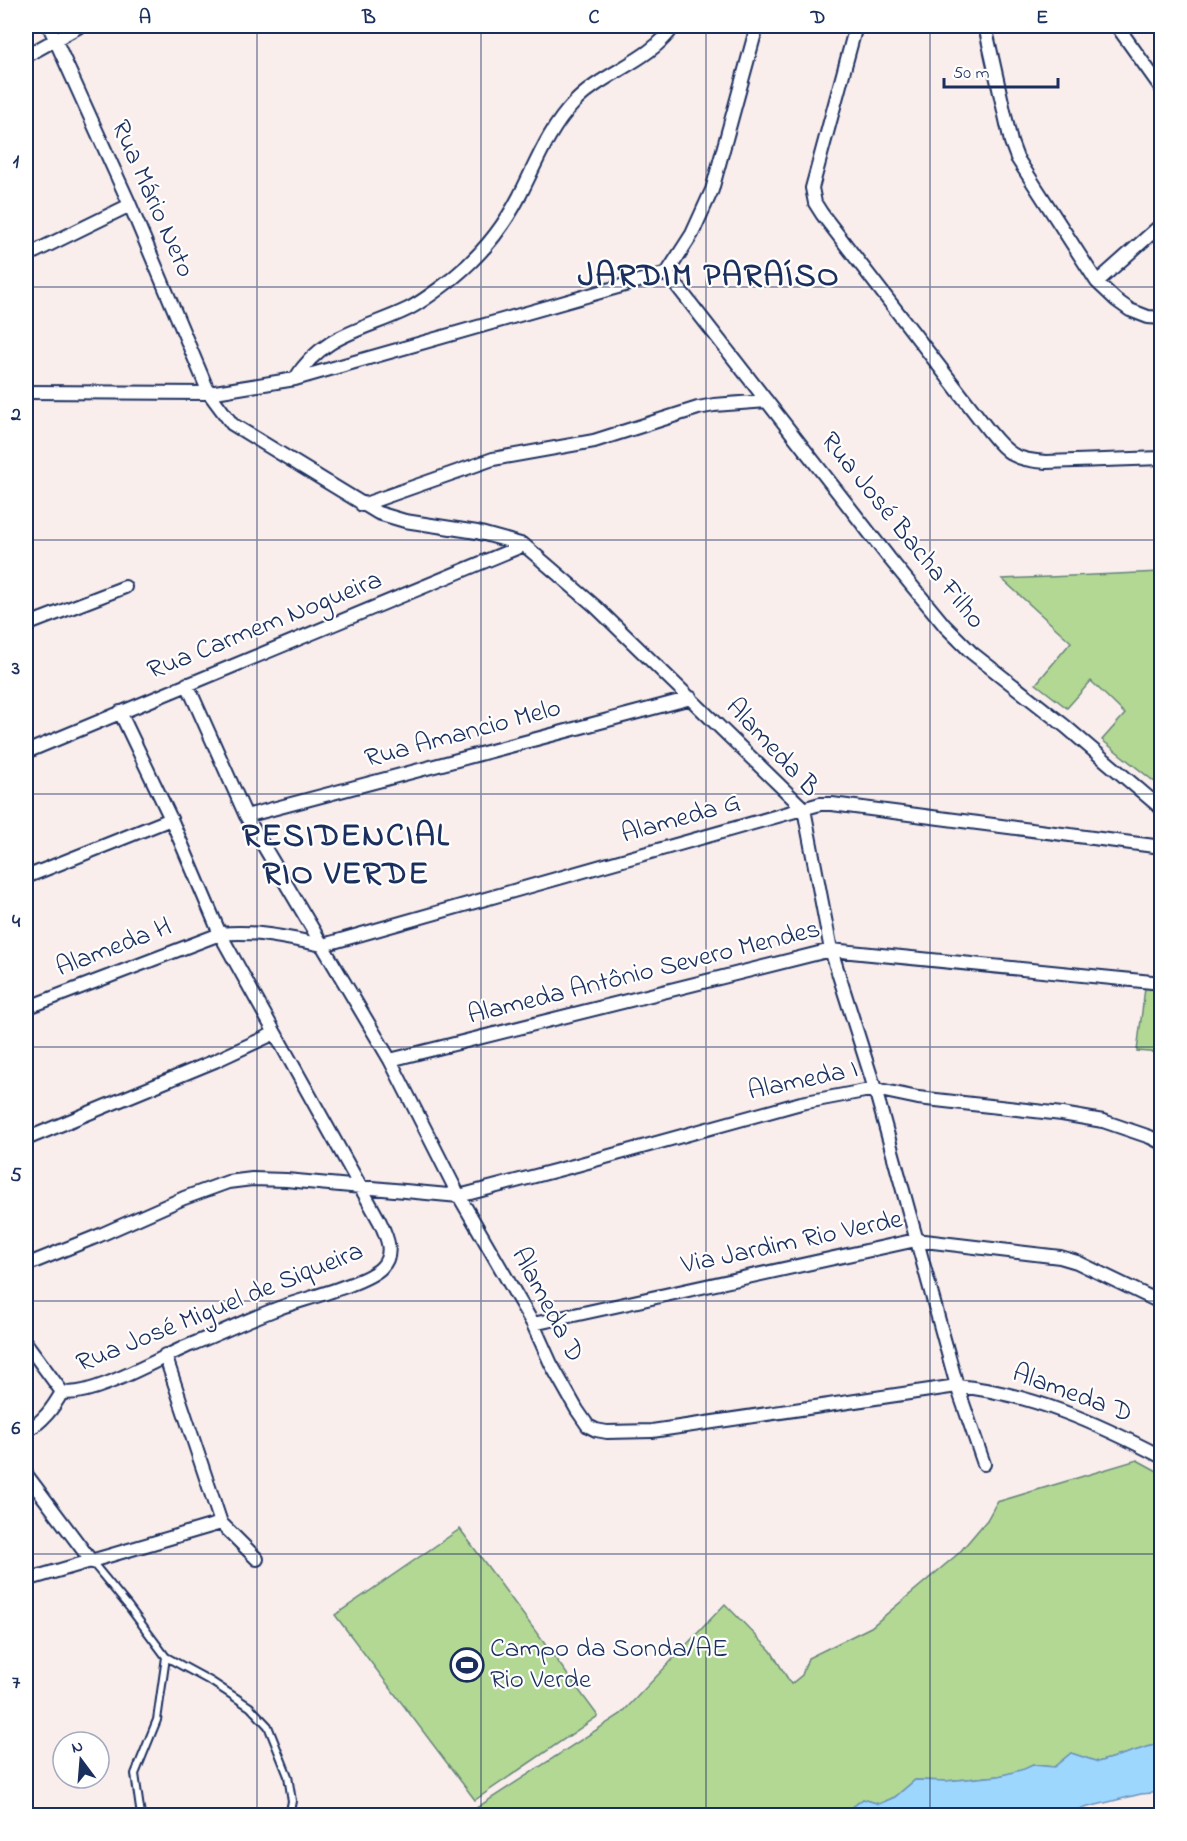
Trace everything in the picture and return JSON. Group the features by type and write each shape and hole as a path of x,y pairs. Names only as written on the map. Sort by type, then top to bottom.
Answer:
{"street":[{"name":"Rua Mário Neto","path":"49,26 130,205 209,393 232,424 362,505 385,516 477,532 524,545"},
{"path":"26,56 80,26"},
{"path":"295,379 307,361 344,334 409,308 453,278 476,256 505,222 549,135 562,115 585,93 647,52 674,26"},
{"path":"26,392 209,393 295,379 667,273 692,234 712,190 757,26"},
{"path":"856,26 812,188 818,208 989,431 1010,453 1021,459 1046,462 1161,458"},
{"path":"985,26 1011,142 1017,158 1097,282 1130,310 1148,317 1161,318"},
{"path":"1117,26 1161,89"},
{"path":"26,256 130,205"},
{"path":"1097,282 1161,224"},
{"name":"Rua José Bacha Filho","path":"667,273 889,558 961,643 1065,726 1161,808"},
{"path":"362,505 493,459 594,441 698,408 767,401"},
{"name":"Rua Carmem Nogueira","path":"26,752 524,545"},
{"name":"Alameda B","path":"524,545 596,607 804,809 831,950 875,1089 957,1386 984,1464"},
{"path":"26,625 125,587"},
{"name":"Alameda D","path":"187,684 246,816 390,1060 459,1196 533,1324 551,1364 585,1422 591,1428 607,1432 652,1431 957,1386 997,1391 1043,1403 1161,1456"},
{"name":"Rua Amancio Melo","path":"246,816 691,698"},
{"path":"120,712 171,819 220,934 360,1188"},
{"name":"Alameda G","path":"220,934 255,933 323,945 816,805 832,804 1161,847"},
{"path":"26,878 171,819"},
{"name":"Alameda H","path":"26,1008 220,934"},
{"name":"Alameda Antônio Severo Mendes","path":"390,1060 831,950 1161,983"},
{"path":"26,1139 275,1033"},
{"name":"Alameda I","path":"26,1265 184,1198 228,1182 252,1179 286,1180 459,1196 801,1103 875,1089 918,1098 1062,1114 1103,1121 1161,1143"},
{"name":"Rua José Miguel de Siqueira","path":"63,1392 76,1393 113,1381 165,1355 279,1308 372,1275 383,1266 389,1255 387,1237 360,1188"},
{"name":"Via Jardim Rio Verde","path":"533,1324 916,1240 1060,1257 1086,1266 1161,1303"},
{"path":"26,1342 63,1392 42,1420 26,1431"},
{"path":"165,1355 221,1523 257,1559"},
{"path":"26,1474 92,1562"},
{"path":"26,1580 221,1523"}],"lane":[{"path":"92,1562 166,1657 212,1682 250,1707 268,1726 288,1776 292,1801 290,1815"},
{"path":"141,1815 135,1774 157,1720 166,1657"}],"green space":[{"path":"1162,572 1161,787 1102,740 1125,714 1091,681 1067,708 1036,684 1071,642 1002,579"},
{"path":"1145,988 1161,990 1161,1053 1137,1051"},
{"path":"1137,1460 1161,1473 1161,1743 1098,1762 1071,1753 1054,1767 1033,1765 1024,1770 999,1776 946,1781 915,1780 895,1797 879,1804 863,1799 850,1809 836,1815 464,1816 621,1714 725,1604 771,1651 791,1684 802,1675 808,1658 871,1627 959,1553 987,1520 997,1502"},
{"name":"Campo da Sonda/AE Rio Verde","path":"460,1529 598,1716 475,1800 335,1615"}],"water":[{"path":"1161,1743 1161,1792 1141,1794 1068,1812 1011,1816 836,1815 850,1809 863,1799 879,1804 895,1797 915,1780 946,1781 999,1776 1033,1765 1054,1767 1071,1753 1098,1762"}],"place":[{"name":"Campo da Sonda/AE Rio Verde","path":"467,1665"}],"district":[{"name":"JARDIM PARAÍSO","path":"709,277"},
{"name":"RESIDENCIAL RIO VERDE","path":"346,856"}]}
